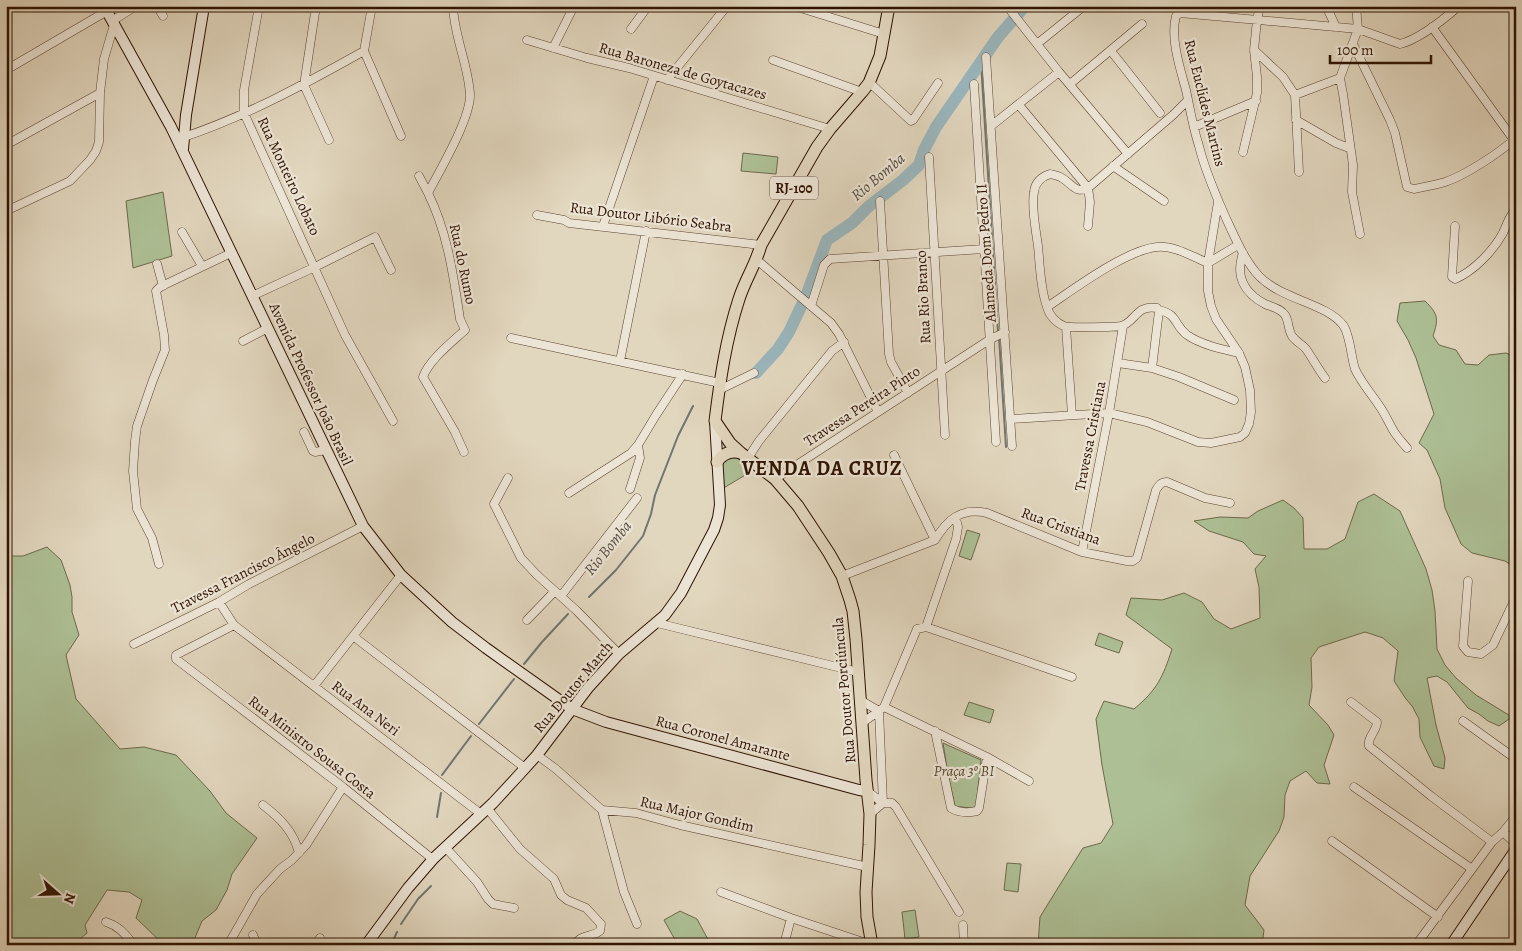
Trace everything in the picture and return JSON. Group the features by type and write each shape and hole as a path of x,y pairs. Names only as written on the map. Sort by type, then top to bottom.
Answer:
{"main road":[{"path":"180,138 204,6"},
{"name":"Rua Doutor March","path":"366,945 408,888 434,858 484,811 525,768 619,654 665,615 681,593 714,530 718,518 720,505 715,421 719,386 738,301 757,260 761,245 817,148 830,129 869,82 880,56 889,6"},
{"path":"106,8 166,117 180,138"},
{"path":"166,117 177,116 186,112"},
{"name":"Avenida Professor João Brasil","path":"180,138 184,153 231,253 297,386 363,526 401,575 452,622 572,709"},
{"name":"Rua Doutor Porciúncula","path":"715,421 727,439 775,479 798,506 842,576 853,611 870,814 870,845 866,892 867,918 872,945"},
{"path":"717,462 725,454 732,451 744,455"},
{"name":"Rua Coronel Amarante","path":"572,709 606,722 818,779 867,790"},
{"path":"1451,945 1516,849"}],"street":[{"path":"6,211 70,181 96,151 99,142 100,93 104,59 113,23 136,6"},
{"path":"157,6 163,16"},
{"name":"Rua Monteiro Lobato","path":"259,6 244,90 244,112 345,335 393,421"},
{"path":"316,6 304,85 329,140"},
{"path":"367,6 364,51 401,136"},
{"path":"366,34 369,28 372,6"},
{"path":"428,193 457,136 466,114 470,95 464,59 453,18 453,6"},
{"path":"553,48 568,10 574,6"},
{"path":"631,29 648,6"},
{"path":"667,80 727,6"},
{"path":"794,6 884,34"},
{"path":"1007,6 1059,72 1128,154"},
{"path":"1038,44 1084,6"},
{"path":"1243,152 1256,101 1257,78 1254,50 1260,6"},
{"path":"1326,6 1336,27"},
{"path":"1356,6 1358,29 1340,78 1344,94 1353,165 1352,192 1360,234"},
{"path":"1257,20 1358,29 1400,44 1432,27 1451,9 1459,6"},
{"path":"6,70 106,8"},
{"name":"Rua Euclides Martins","path":"1257,20 1180,13 1176,16 1174,33 1179,63 1199,146 1218,201 1238,245 1259,276 1273,287 1328,313 1345,327 1355,369 1362,382 1383,410 1394,432 1407,448"},
{"path":"1070,84 1142,24"},
{"path":"1353,44 1395,133 1407,186 1414,189 1445,182 1461,175 1515,140 1432,27"},
{"name":"Rua Baroneza de Goytacazes","path":"527,40 830,129"},
{"path":"1254,50 1283,77 1295,95 1299,172"},
{"path":"180,138 304,85 364,51"},
{"path":"1111,51 1160,113"},
{"name":"Alameda Dom Pedro II","path":"986,57 991,126 998,336 996,442"},
{"path":"773,60 862,92"},
{"path":"991,126 1059,72"},
{"path":"603,226 654,76"},
{"path":"1295,95 1340,78"},
{"path":"869,82 911,120 913,120 938,83"},
{"name":"Alameda Dom Pedro II","path":"974,84 984,249 1010,419 1012,446"},
{"path":"6,145 100,93"},
{"path":"1188,100 1088,188 1082,191 1077,190 1064,179 1050,174 1043,176 1038,181 1034,193 1035,214 1044,293 1047,307 1056,321 1066,327 1123,326 1140,311 1148,307 1155,308 1169,312 1185,333 1199,341 1239,353"},
{"path":"1194,127 1256,101"},
{"path":"1019,105 1088,188 1090,202 1088,226"},
{"path":"1296,120 1336,143 1350,148"},
{"name":"Rua Rio Branco","path":"929,157 946,435"},
{"path":"1113,166 1164,201"},
{"path":"419,176 428,193"},
{"name":"Rua do Rumo","path":"428,193 445,236 460,319 465,330 424,372 422,377 455,432 464,452"},
{"path":"880,201 890,358 908,393"},
{"path":"1010,419 1109,413 1148,422 1198,442 1211,443 1240,437 1245,432 1249,424 1251,412 1250,390 1245,366 1239,353 1216,319 1208,291 1208,263 1218,201"},
{"path":"1455,226 1452,277 1455,279 1476,265 1488,253 1502,234 1509,218 1516,209"},
{"name":"Rua Doutor Libório Seabra","path":"537,215 564,220 569,223 761,245"},
{"path":"620,361 646,231"},
{"path":"182,232 202,266"},
{"path":"252,296 375,237 391,270"},
{"path":"1208,263 1238,245"},
{"path":"1047,307 1131,254 1158,247 1171,248 1208,263"},
{"path":"805,301 824,265 830,259 984,249"},
{"path":"159,564 152,538 137,509 133,471 137,426 164,350 164,335 156,291 202,266 231,253"},
{"path":"1243,253 1240,266 1240,276 1243,283 1256,298 1283,313 1288,320 1292,336 1306,348 1325,378"},
{"path":"757,260 831,324 839,334 878,412"},
{"path":"157,264 163,286"},
{"path":"1152,368 1159,310"},
{"name":"Travessa Cristiana","path":"1082,552 1109,413 1123,326"},
{"path":"1066,327 1072,415"},
{"path":"243,341 268,328"},
{"name":"Travessa Pereira Pinto","path":"775,479 998,336"},
{"path":"511,338 683,374 719,386 754,373"},
{"path":"744,455 832,351 844,342"},
{"path":"1118,363 1152,368 1234,400"},
{"path":"569,493 631,453 683,374"},
{"path":"304,432 313,451 326,450"},
{"path":"630,489 640,458 638,445"},
{"path":"894,455 934,540"},
{"path":"508,478 494,504 522,558 537,575 619,654"},
{"name":"Rua Cristiana","path":"842,576 934,540 952,519 967,512 978,511 987,513 1082,552 1127,561 1137,558 1159,484 1167,482 1205,498 1230,503"},
{"path":"527,620 558,594 637,498"},
{"path":"926,627 956,539 958,527 956,523"},
{"name":"Travessa Francisco Ângelo","path":"134,644 219,602 249,584 363,526"},
{"path":"314,686 401,575"},
{"path":"1468,581 1462,646 1468,652 1481,654 1493,644 1516,597"},
{"name":"Rua Ana Neri","path":"219,602 234,625 484,811 520,849 554,879 560,895 586,908 601,924 600,931 597,934 581,938 575,945"},
{"path":"656,623 858,672"},
{"name":"Rua Ministro Sousa Costa","path":"234,625 176,655 176,659 343,787 430,857 434,858"},
{"path":"883,803 882,709 917,629 926,627 1072,678"},
{"path":"353,636 525,768"},
{"path":"860,700 935,731 1029,781"},
{"path":"1351,702 1377,722 1377,727 1369,741 1369,746 1492,842"},
{"path":"862,723 882,709"},
{"path":"1463,721 1516,759"},
{"path":"935,731 951,808 954,810 968,813 979,808 987,757"},
{"path":"537,755 556,769 602,810 624,892 637,924"},
{"path":"228,945 258,894 280,869 306,845 343,787"},
{"path":"1354,787 1472,869"},
{"path":"867,790 883,803 892,803 896,807 960,912"},
{"path":"870,814 883,803"},
{"path":"263,805 288,829 299,853"},
{"name":"Rua Major Gondim","path":"602,810 636,813 680,825 868,867"},
{"path":"1416,945 1492,842 1516,816"},
{"path":"1503,832 1516,844"},
{"path":"1332,841 1438,917"},
{"path":"446,848 477,882 493,904 514,908"},
{"path":"1507,861 1516,869"},
{"path":"722,892 791,918 872,945"},
{"path":"784,945 791,918"},
{"path":"106,922 116,925 134,945"},
{"path":"963,925 964,945"},
{"path":"254,935 257,945"},
{"path":"315,945 320,938"}],"green space":[{"path":"743,153 778,157 776,174 741,171"},
{"path":"163,192 172,256 133,268 126,201"},
{"path":"1425,301 1433,309 1437,320 1433,336 1439,345 1456,350 1465,364 1478,365 1489,355 1506,353 1516,357 1516,532 1513,545 1516,545 1516,568 1505,561 1472,553 1461,544 1445,508 1440,479 1427,450 1419,443 1434,414 1416,358 1397,321 1400,303"},
{"path":"727,457 737,458 752,471 722,489 721,466"},
{"path":"1374,494 1400,511 1426,569 1435,611 1437,649 1445,665 1456,678 1476,695 1512,717 1499,726 1488,721 1468,708 1447,682 1437,676 1427,678 1436,725 1445,758 1444,769 1434,766 1420,737 1419,719 1394,681 1398,651 1383,638 1365,632 1319,647 1311,658 1312,687 1309,705 1328,725 1334,735 1324,765 1330,784 1317,783 1306,771 1290,781 1285,795 1284,817 1279,831 1250,876 1245,905 1264,930 1262,945 1038,945 1040,917 1056,891 1083,848 1101,843 1113,824 1096,719 1104,701 1134,709 1154,689 1166,668 1172,649 1126,615 1131,598 1162,600 1184,593 1202,602 1214,619 1231,629 1260,618 1259,587 1255,569 1266,556 1254,554 1243,542 1209,531 1194,521 1220,517 1248,518 1258,511 1283,500 1303,518 1304,549 1327,549 1345,539 1358,502"},
{"path":"967,530 980,534 971,560 959,556"},
{"path":"47,547 61,560 70,585 72,612 79,635 66,655 76,699 120,749 144,747 176,755 210,791 226,813 257,838 232,874 227,890 216,910 202,921 192,945 164,945 136,918 142,900 129,892 107,890 85,925 87,933 73,945 6,945 6,556 23,556"},
{"path":"1099,633 1123,642 1119,653 1095,645"},
{"path":"969,702 994,710 990,723 964,715"},
{"name":"Praça 3º BI","path":"943,743 981,760 976,807 955,806"},
{"path":"1007,863 1021,864 1018,892 1004,890"},
{"path":"915,910 919,937 905,939 902,912"},
{"path":"680,911 697,919 711,945 678,945 664,920"}],"waterway":[{"name":"Rio Bomba","path":"756,373 778,349 789,332 806,296 827,240 852,223 868,207 919,165 924,150 936,127 998,37 1025,6"},
{"path":"981,63 998,332"},
{"path":"999,337 1006,447"},
{"name":"Rio Bomba","path":"589,597 616,570 643,536 655,495 678,436 693,406"},
{"name":"Rio Bomba","path":"524,664 568,614"},
{"name":"Rio Bomba","path":"479,724 514,679"},
{"name":"Rio Bomba","path":"442,775 471,736"},
{"name":"Rio Bomba","path":"437,817 441,793"},
{"name":"Rio Bomba","path":"401,924 418,899 431,886"},
{"name":"Rio Bomba","path":"391,945 397,932"}],"district":[{"name":"VENDA DA CRUZ","path":"822,468"}]}
